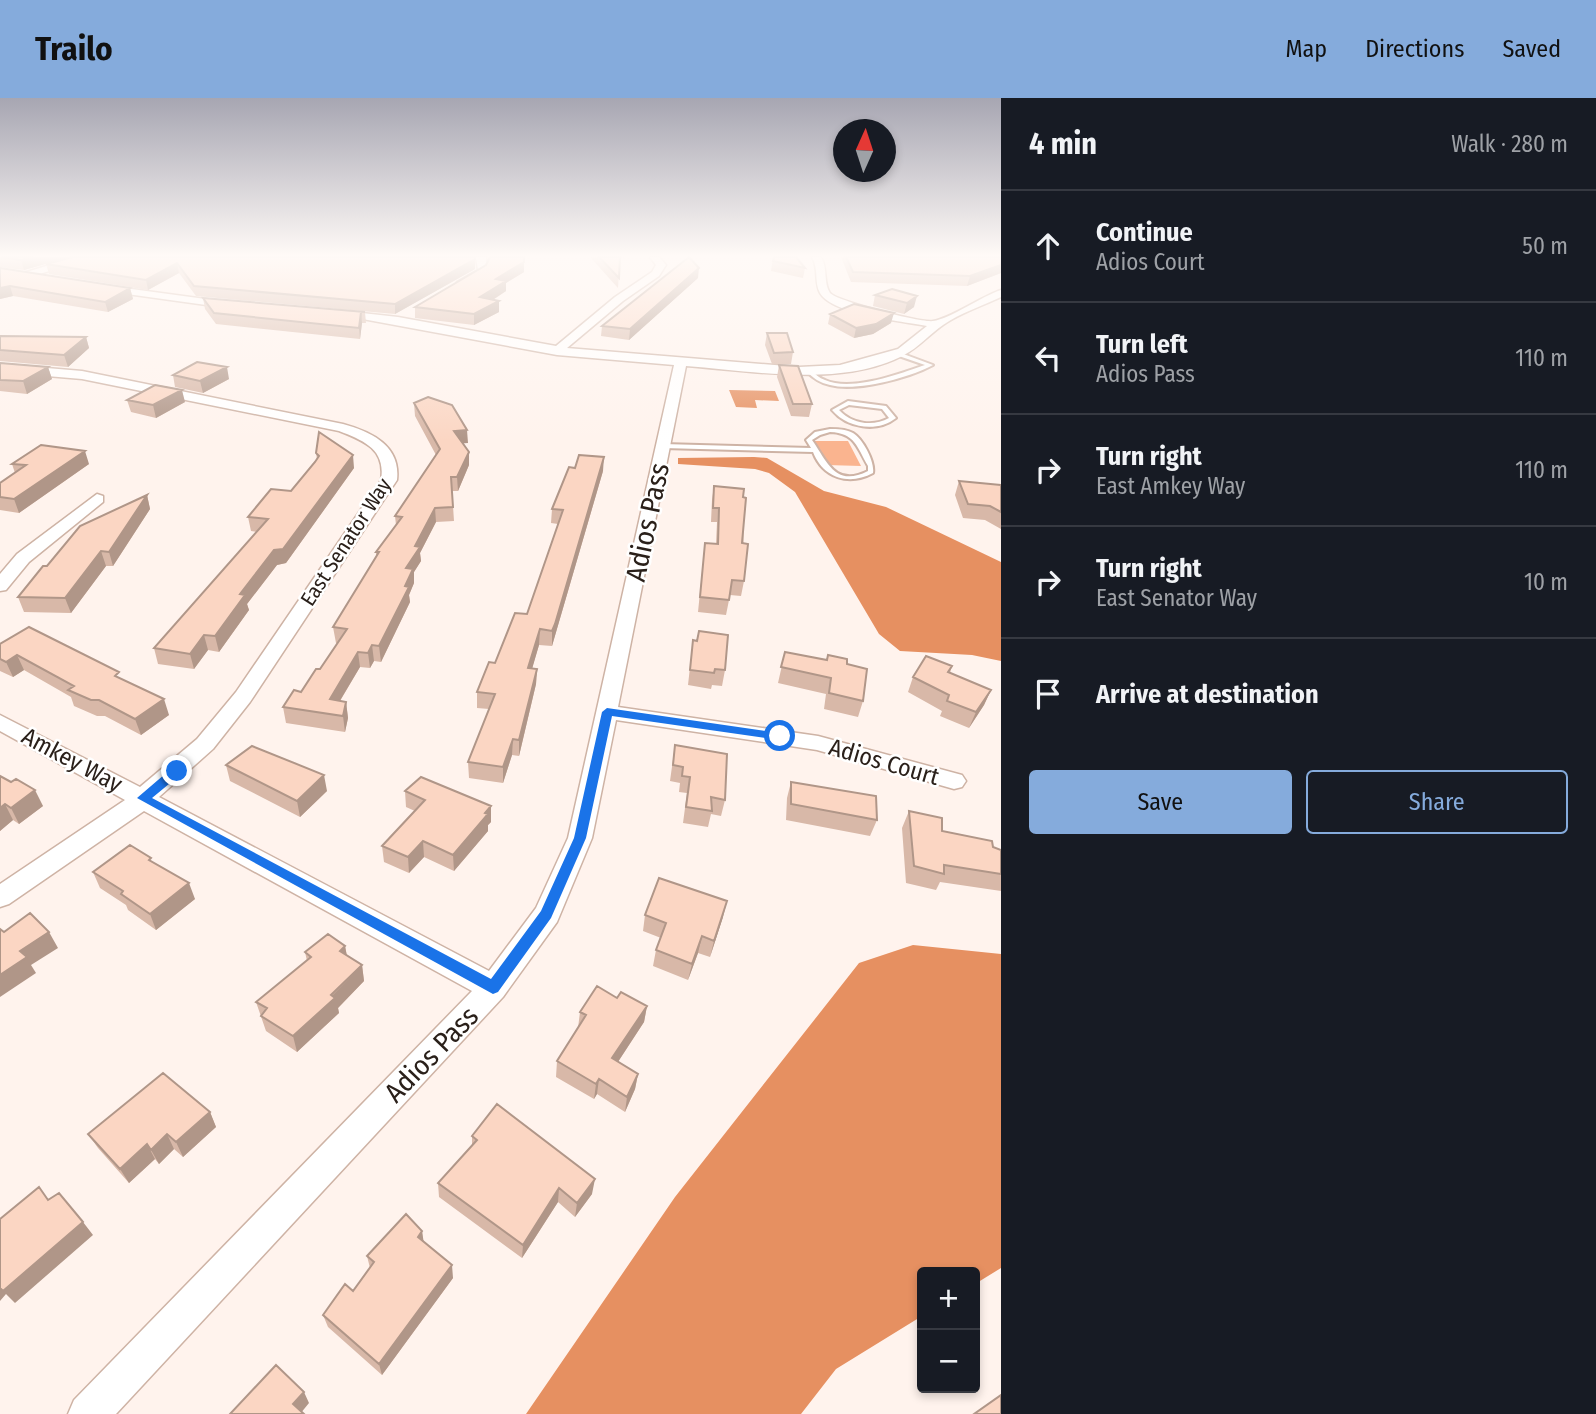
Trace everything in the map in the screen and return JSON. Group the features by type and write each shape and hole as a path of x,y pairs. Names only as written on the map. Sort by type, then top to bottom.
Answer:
{"street":[{"path":"382,318 556,351 680,364 809,371 863,365 898,354 936,325 949,318"},
{"path":"556,351 595,318"},
{"path":"906,318 936,325"},
{"name":"Adios Pass","path":"88,1414 493,988 547,914 580,838 680,364"},
{"name":"East Senator Way","path":"0,368 82,375 343,428 377,443 391,459 389,480 243,697 205,744 110,825 0,897"},
{"path":"0,586 46,538 97,499"},
{"name":"Adios Court","path":"607,712 818,743 954,781"},
{"name":"Amkey Way","path":"0,722 493,988"}],"lane":[{"path":"809,371 823,382 841,385 878,380 930,365 898,354"},
{"path":"841,385 857,402 884,408 893,418 884,423 867,424 848,421 836,414 836,407 857,402"},
{"path":"818,432 845,433 854,437 871,466 871,472 864,476 849,477 828,472 821,466 816,450 809,439 812,435 818,432"},
{"path":"663,446 816,450"}],"shaded area":[{"path":"729,390 775,391 779,401 755,400 757,408 736,407"},
{"path":"814,441 848,441 861,466 826,465"},
{"path":"678,458 767,458 824,491 886,507 1001,562 1001,661 972,655 900,651 879,634 795,492 769,473 755,469 678,464"},
{"path":"913,945 1001,954 1001,1268 980,1281 980,1267 917,1267 917,1319 836,1369 801,1414 526,1414 675,1197 859,963"}],"building":[{"path":"266,318 360,318 359,328"},
{"path":"612,318 642,318 630,329 602,326"},
{"path":"838,318 885,318 876,324 856,328"},
{"path":"767,333 787,333 793,352 774,353"},
{"path":"0,336 86,337 64,355 0,350"},
{"path":"197,362 227,367 200,381 173,375"},
{"path":"0,363 48,367 23,381 0,380"},
{"path":"779,365 798,366 812,404 793,404"},
{"path":"155,385 182,390 153,405 127,400"},
{"path":"428,397 452,405 467,430 454,431 469,452 457,477 451,477 453,507 435,508 415,546 420,547 406,568 413,569 405,586 409,587 379,646 372,645 368,653 358,652 330,699 346,702 343,716 283,707 294,690 301,692 316,669 320,669 347,629 333,627 379,552 376,552 402,517 395,516 440,449 414,403"},
{"path":"319,432 353,455 283,549 274,550 240,594 245,595 215,636 204,635 190,654 154,648 268,519 248,517 271,489 291,491 315,462 319,456 316,453"},
{"path":"41,445 85,451 14,499 0,497 0,483 26,465 12,464"},
{"path":"579,455 604,457 555,624 552,631 540,629 528,668 537,669 519,740 513,739 503,767 468,762 495,694 477,692 489,662 495,663 515,613 527,614 563,510 552,509 569,467 575,468"},
{"path":"959,481 1001,485 1001,512 990,506 968,504"},
{"path":"714,486 744,489 743,497 746,498 742,543 748,544 744,581 732,580 729,600 700,597 705,543 718,544 719,508 713,508"},
{"path":"147,495 109,552 101,551 65,598 18,597 80,526"},
{"path":"29,627 119,672 115,676 164,699 135,719 99,700 91,700 68,690 74,686 17,655 6,662 0,659 0,644"},
{"path":"699,631 728,635 725,670 715,669 714,673 690,670 693,640 697,641"},
{"path":"785,652 827,660 828,655 847,659 847,664 867,669 863,701 829,693 831,678 781,667"},
{"path":"926,656 952,666 948,672 991,690 976,712 947,701 949,695 913,677"},
{"path":"675,745 727,754 725,800 711,797 712,811 686,807 690,777 682,776 683,767 673,765"},
{"path":"252,746 324,775 297,801 226,765"},
{"path":"0,776 11,782 16,779 35,790 11,808 5,804 0,808"},
{"path":"421,777 491,806 485,813 488,814 453,855 423,841 408,857 382,846 425,800 405,791"},
{"path":"791,782 876,796 877,820 791,804"},
{"path":"909,811 942,818 942,831 992,841 993,847 1001,850 1001,874 944,865 944,874 914,866"},
{"path":"130,845 151,858 149,860 189,883 150,914 121,894 123,891 93,872"},
{"path":"659,878 727,901 714,941 702,936 692,964 656,950 666,923 645,915"},
{"path":"30,913 49,932 20,951 27,957 0,975 0,929 4,932"},
{"path":"328,934 345,946 340,951 362,965 331,995 335,998 293,1036 261,1016 267,1008 256,1002 311,957 305,952"},
{"path":"597,986 617,998 621,992 647,1006 612,1058 638,1074 627,1097 599,1079 596,1084 557,1061 586,1015 580,1012"},
{"path":"163,1073 210,1112 176,1142 167,1134 151,1150 147,1144 120,1169 88,1134"},
{"path":"497,1104 595,1179 577,1203 559,1188 523,1245 438,1183 477,1140 472,1136"},
{"path":"39,1187 48,1200 59,1193 83,1222 3,1291 0,1288 0,1219"},
{"path":"406,1214 422,1231 418,1237 452,1265 379,1364 323,1315 345,1284 353,1291 374,1262 367,1256"},
{"path":"276,1365 304,1392 293,1404 304,1414 230,1414"},
{"path":"1001,1395 1001,1414 974,1414"}],"route":[{"path":"177,771 143,798 493,988 547,914 580,838 607,712 780,736"}]}
